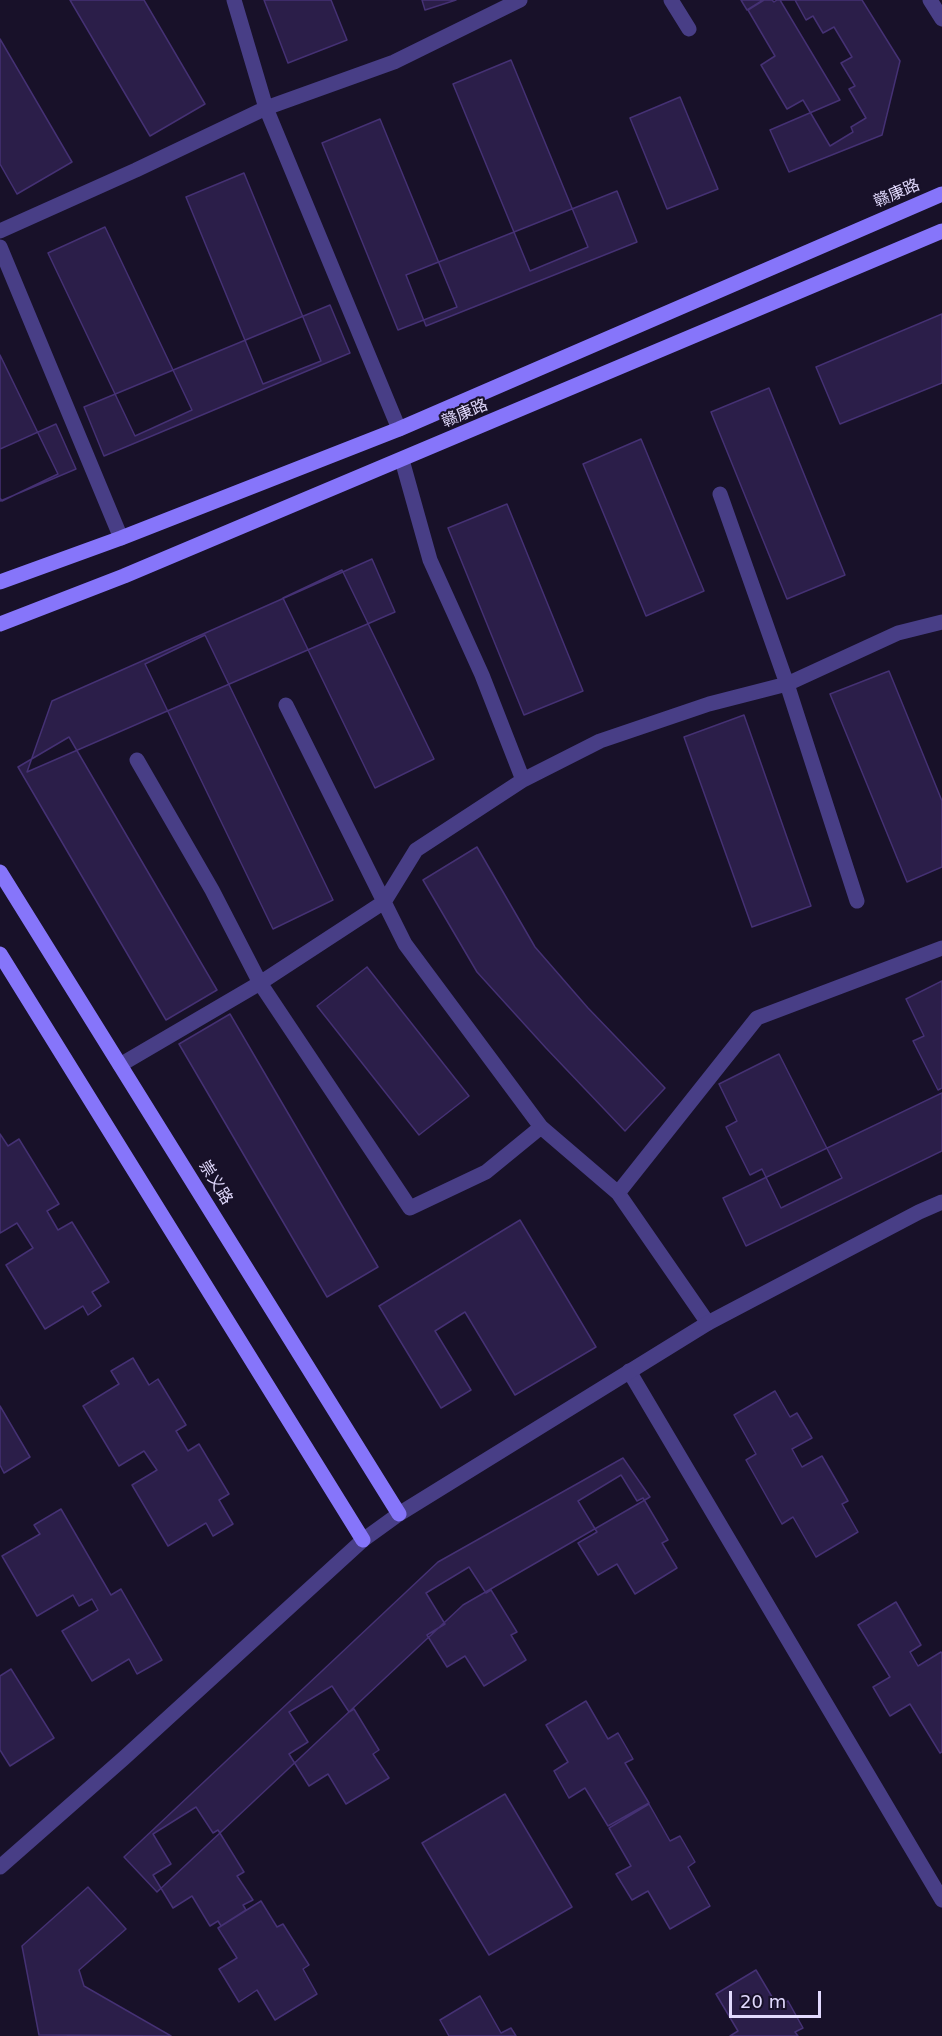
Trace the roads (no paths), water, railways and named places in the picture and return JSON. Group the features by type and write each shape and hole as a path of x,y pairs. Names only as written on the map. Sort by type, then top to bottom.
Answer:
{"main road":[{"name":"赣康路","path":"0,582 121,538 399,429 942,194"},
{"name":"赣康路","path":"0,624 124,576 942,231"},
{"name":"崇义路","path":"0,872 399,1514"},
{"path":"0,954 363,1540"}],"street":[{"path":"234,0 266,108 399,429"},
{"path":"0,231 266,108 394,62 520,0"},
{"path":"671,0 689,29"},
{"path":"930,0 942,19"},
{"path":"0,247 121,538"},
{"path":"402,460 430,560 482,675 523,780"},
{"path":"720,494 787,684 857,902"},
{"path":"120,1065 260,982 384,902 416,850 523,780 600,741 710,704 787,684 898,633 942,622"},
{"path":"286,705 405,944 541,1127 618,1193 708,1323"},
{"path":"136,760 212,890 260,982 410,1208 486,1172 541,1127"},
{"path":"618,1193 757,1018 942,948"},
{"path":"0,1867 124,1758 363,1540 399,1514 708,1323 942,1202"},
{"path":"629,1371 942,1900"}]}
